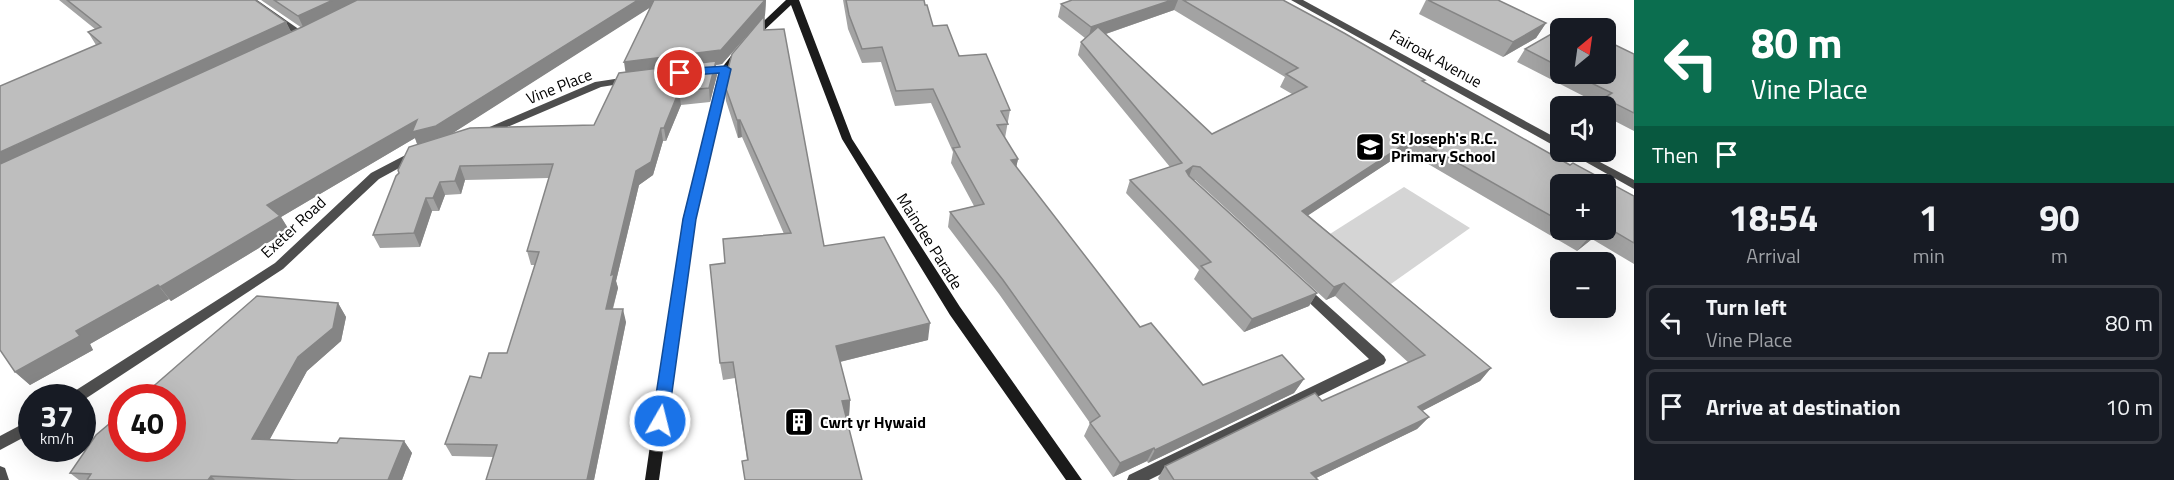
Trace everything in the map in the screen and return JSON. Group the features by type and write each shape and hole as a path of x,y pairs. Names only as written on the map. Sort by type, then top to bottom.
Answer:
{"street":[{"path":"252,0 310,34 294,41"},
{"path":"652,480 689,219 720,70 771,17 793,0"},
{"name":"Maindee Parade","path":"793,0 847,139 955,311 1075,480"},
{"name":"Fairoak Avenue","path":"1296,0 1550,140"},
{"name":"Vine Place","path":"474,137 599,84 634,79"},
{"name":"Exeter Road","path":"96,384 279,266 375,176 410,155 433,148"},
{"path":"1591,162 1634,185"},
{"path":"1134,480 1379,360 1293,280"},
{"path":"0,444 18,433"},
{"path":"0,473 2,480"}],"shaded area":[{"path":"1404,187 1470,228 1388,286 1322,239"}],"building":[{"path":"67,0 255,0 286,22 0,152 0,86 101,43 88,32 101,27"},
{"path":"274,0 333,0 298,16"},
{"path":"357,0 638,0 436,126 412,132 417,120 267,205 280,216 160,287 158,285 76,331 80,336 15,372 0,350 0,164"},
{"path":"654,0 765,0 721,50 624,62"},
{"path":"846,0 924,0 933,26 947,25 959,56 986,54 1010,110 1001,111 1008,124 997,125 1018,159 1011,160 1140,327 1151,323 1203,385 1282,355 1304,379 1155,450 1154,448 1120,463 1090,423 1100,416 1003,280 950,212 984,204 953,148 960,147 933,89 896,91 882,47 862,49 849,15"},
{"path":"1072,0 1172,0 1091,27 1061,4"},
{"path":"1183,0 1283,0 1344,33 1425,80 1422,81 1550,154 1550,162 1565,162 1570,165 1573,163 1593,174 1550,174 1550,215 1414,138 1302,211 1491,368 1418,407 1429,417 1311,473 1318,480 1174,480 1165,466 1315,393 1322,401 1425,355 1344,283 1334,287 1200,167 1193,166 1186,171 1189,176 1317,293 1252,319 1201,266 1211,262 1130,180 1182,163 1081,42 1098,27 1212,134 1307,87 1286,74 1298,68"},
{"path":"1428,0 1498,0 1546,23 1513,42"},
{"path":"764,16 764,30 784,29 824,246 884,237 930,323 836,346 850,400 842,401 862,480 745,480 742,461 748,460 733,362 720,363 710,265 725,263 723,239 791,233 740,120 737,120 724,83 732,54"},
{"path":"1550,35 1550,62 1525,49"},
{"path":"1616,45 1634,54 1634,113 1616,104 1616,96 1607,96 1612,93 1594,84 1616,84"},
{"path":"716,61 709,88 679,91 664,128 661,128 651,162 636,171 611,275 614,274 606,309 623,309 587,480 486,480 497,445 445,444 470,376 481,378 489,353 507,353 539,252 527,251 553,164 460,166 455,181 440,182 433,198 426,198 414,233 373,235 409,147 470,128 594,125 619,73"},
{"path":"1616,186 1634,196 1634,243 1616,232"},
{"path":"257,296 338,303 333,328 298,357 252,439 337,443 340,438 404,441 388,480 297,480 211,476 208,480 87,480 91,474 70,473 78,462 96,462 96,435 108,425 108,462 186,462 186,384 156,384"}],"place":[{"name":"St Joseph's R.C. Primary School","path":"1370,147"},
{"name":"Cwrt yr Hywaid","path":"799,422"}],"route":[{"path":"660,421 689,219 726,69 680,73"}]}
